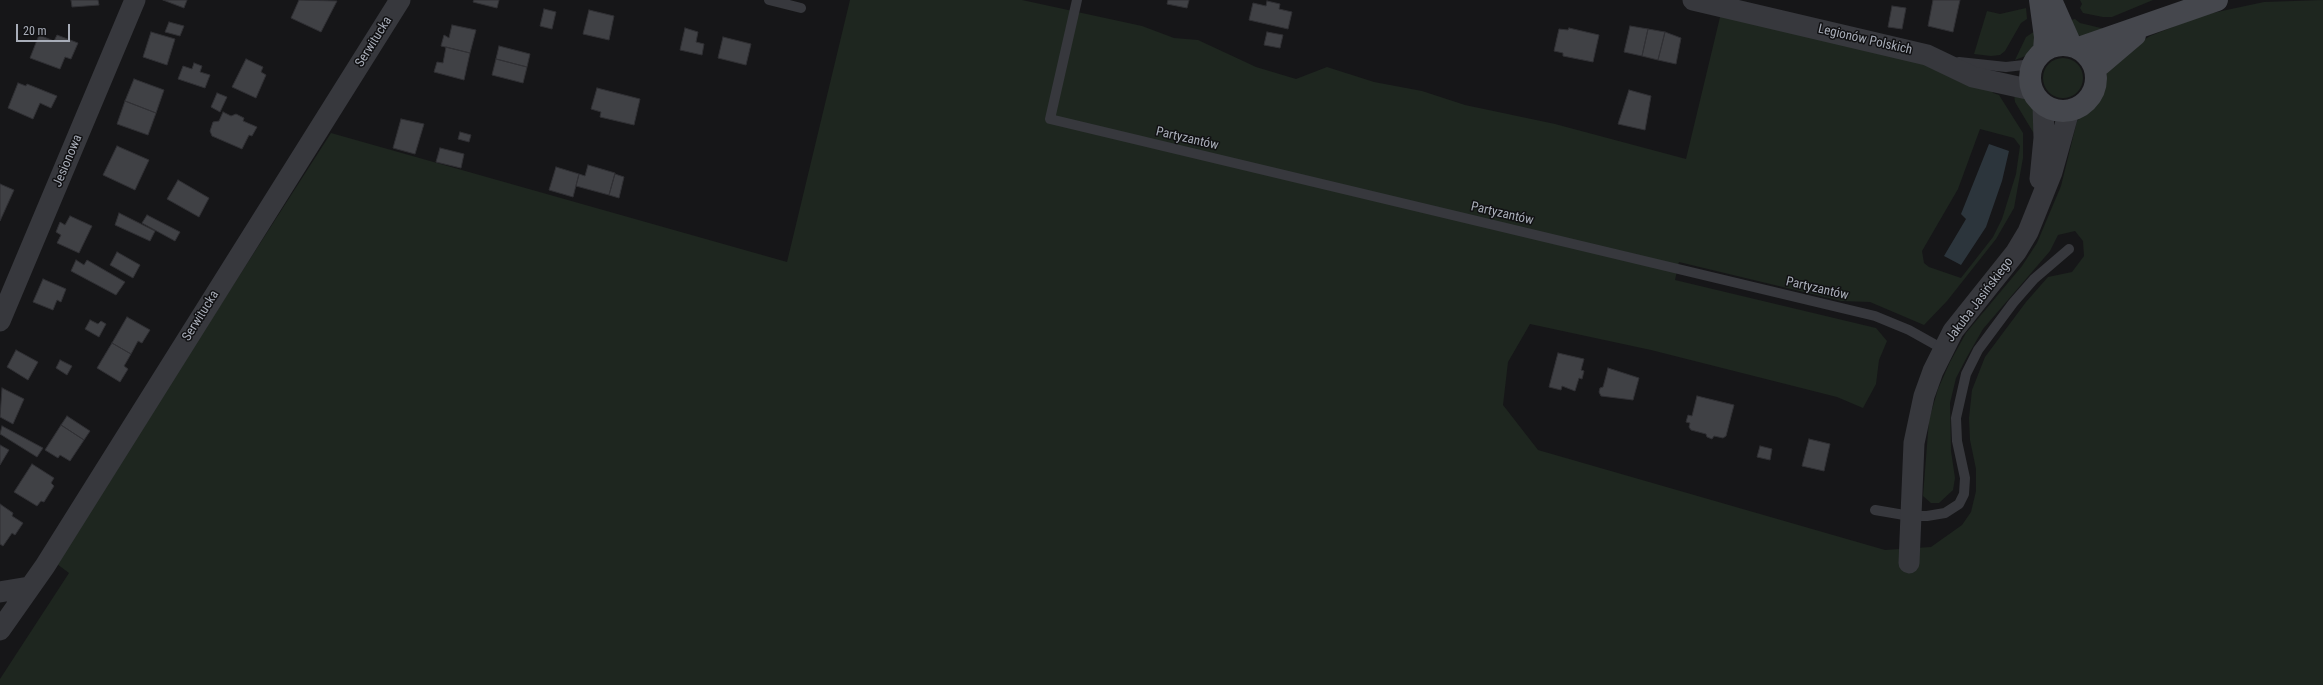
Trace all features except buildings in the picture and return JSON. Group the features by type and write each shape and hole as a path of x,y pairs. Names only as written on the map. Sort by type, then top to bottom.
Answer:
{"street":[{"name":"Jesionowa","path":"0,321 4,300 136,0"},
{"name":"Serwitucka","path":"0,630 45,566 400,0"},
{"name":"Legionów Polskich","path":"1693,0 1927,55 1973,77 2038,98"},
{"path":"2040,0 2045,37 2030,82 2038,98 2051,109 2069,111 2082,105 2091,96 2096,78 2095,69 2092,61 2075,47 2051,0"},
{"path":"2039,57 2062,44 2075,47 2149,24 2218,0"},
{"path":"2095,69 2149,24"},
{"name":"Jakuba Jasińskiego","path":"2038,98 2044,138 2038,205"},
{"name":"Jakuba Jasińskiego","path":"1909,563 1912,462 1918,419 1924,396 1943,349 1966,314 2016,252 2028,232 2052,172 2069,111"},
{"path":"0,592 29,587"}],"lane":[{"path":"769,0 801,8"},
{"name":"Partyzantów","path":"1077,0 1050,119 1875,316 1909,330 1943,349"},
{"path":"1927,55 1989,67 2006,67 2039,57"},
{"path":"1875,510 1910,516 1945,513 1959,504 1964,494 1965,478 1957,441 1956,418 1966,374 1986,338 2013,303 2034,279 2069,249"}],"shaded area":[{"path":"850,0 1022,0 1142,26 1174,38 1198,40 1256,67 1296,79 1327,67 1374,82 1422,91 1465,105 1555,124 1686,159 1721,13 1918,59 1991,87 1993,93 1999,95 2023,133 2023,158 2014,208 1996,239 1947,301 1924,325 1870,302 1841,301 1679,262 1675,280 1876,328 1887,341 1879,360 1876,384 1863,408 1837,397 1651,350 1530,324 1508,362 1503,405 1538,450 1885,550 1931,547 1962,525 1971,512 1976,491 1976,469 1970,440 1969,418 1972,390 1985,357 2026,302 2048,277 2072,272 2084,256 2083,241 2075,231 2058,235 2050,251 1983,329 1967,357 1956,378 1950,403 1951,451 1955,478 1953,490 1939,503 1931,503 1923,496 1929,420 1938,389 1950,362 1966,333 2022,266 2037,243 2061,186 2077,121 2097,102 2102,93 2108,69 2131,48 2150,36 2203,15 2264,2 2323,0 2323,685 0,685 0,679 69,573 57,564 133,441 331,133 787,262","holes":["1980,129 2014,138 2020,146 2016,174 2002,219 1993,237 1961,278 1929,267 1924,263 1922,251 1958,189"]},
{"path":"2080,0 2153,0 2112,17 2103,17 2083,13 2080,8 2082,4"},
{"path":"2026,8 2027,19 2021,23 2005,51 2000,55 1991,56 1974,54 1987,11 2000,14"},
{"path":"2075,19 2080,23 2105,29 2086,36 2080,36 2074,33 2067,21"},
{"path":"2038,29 2038,43 2028,55 2015,60 2026,37"},
{"path":"2059,58 2067,58 2074,61 2080,67 2083,78 2080,89 2074,95 2067,98 2059,98 2052,95 2046,89 2043,82 2043,74 2046,67 2052,61"},
{"path":"2014,94 2029,100 2034,108 2036,137 2015,102"},
{"path":"1989,144 2009,151 2002,181 1986,227 1961,265 1944,256 1966,219 1961,214"}]}
